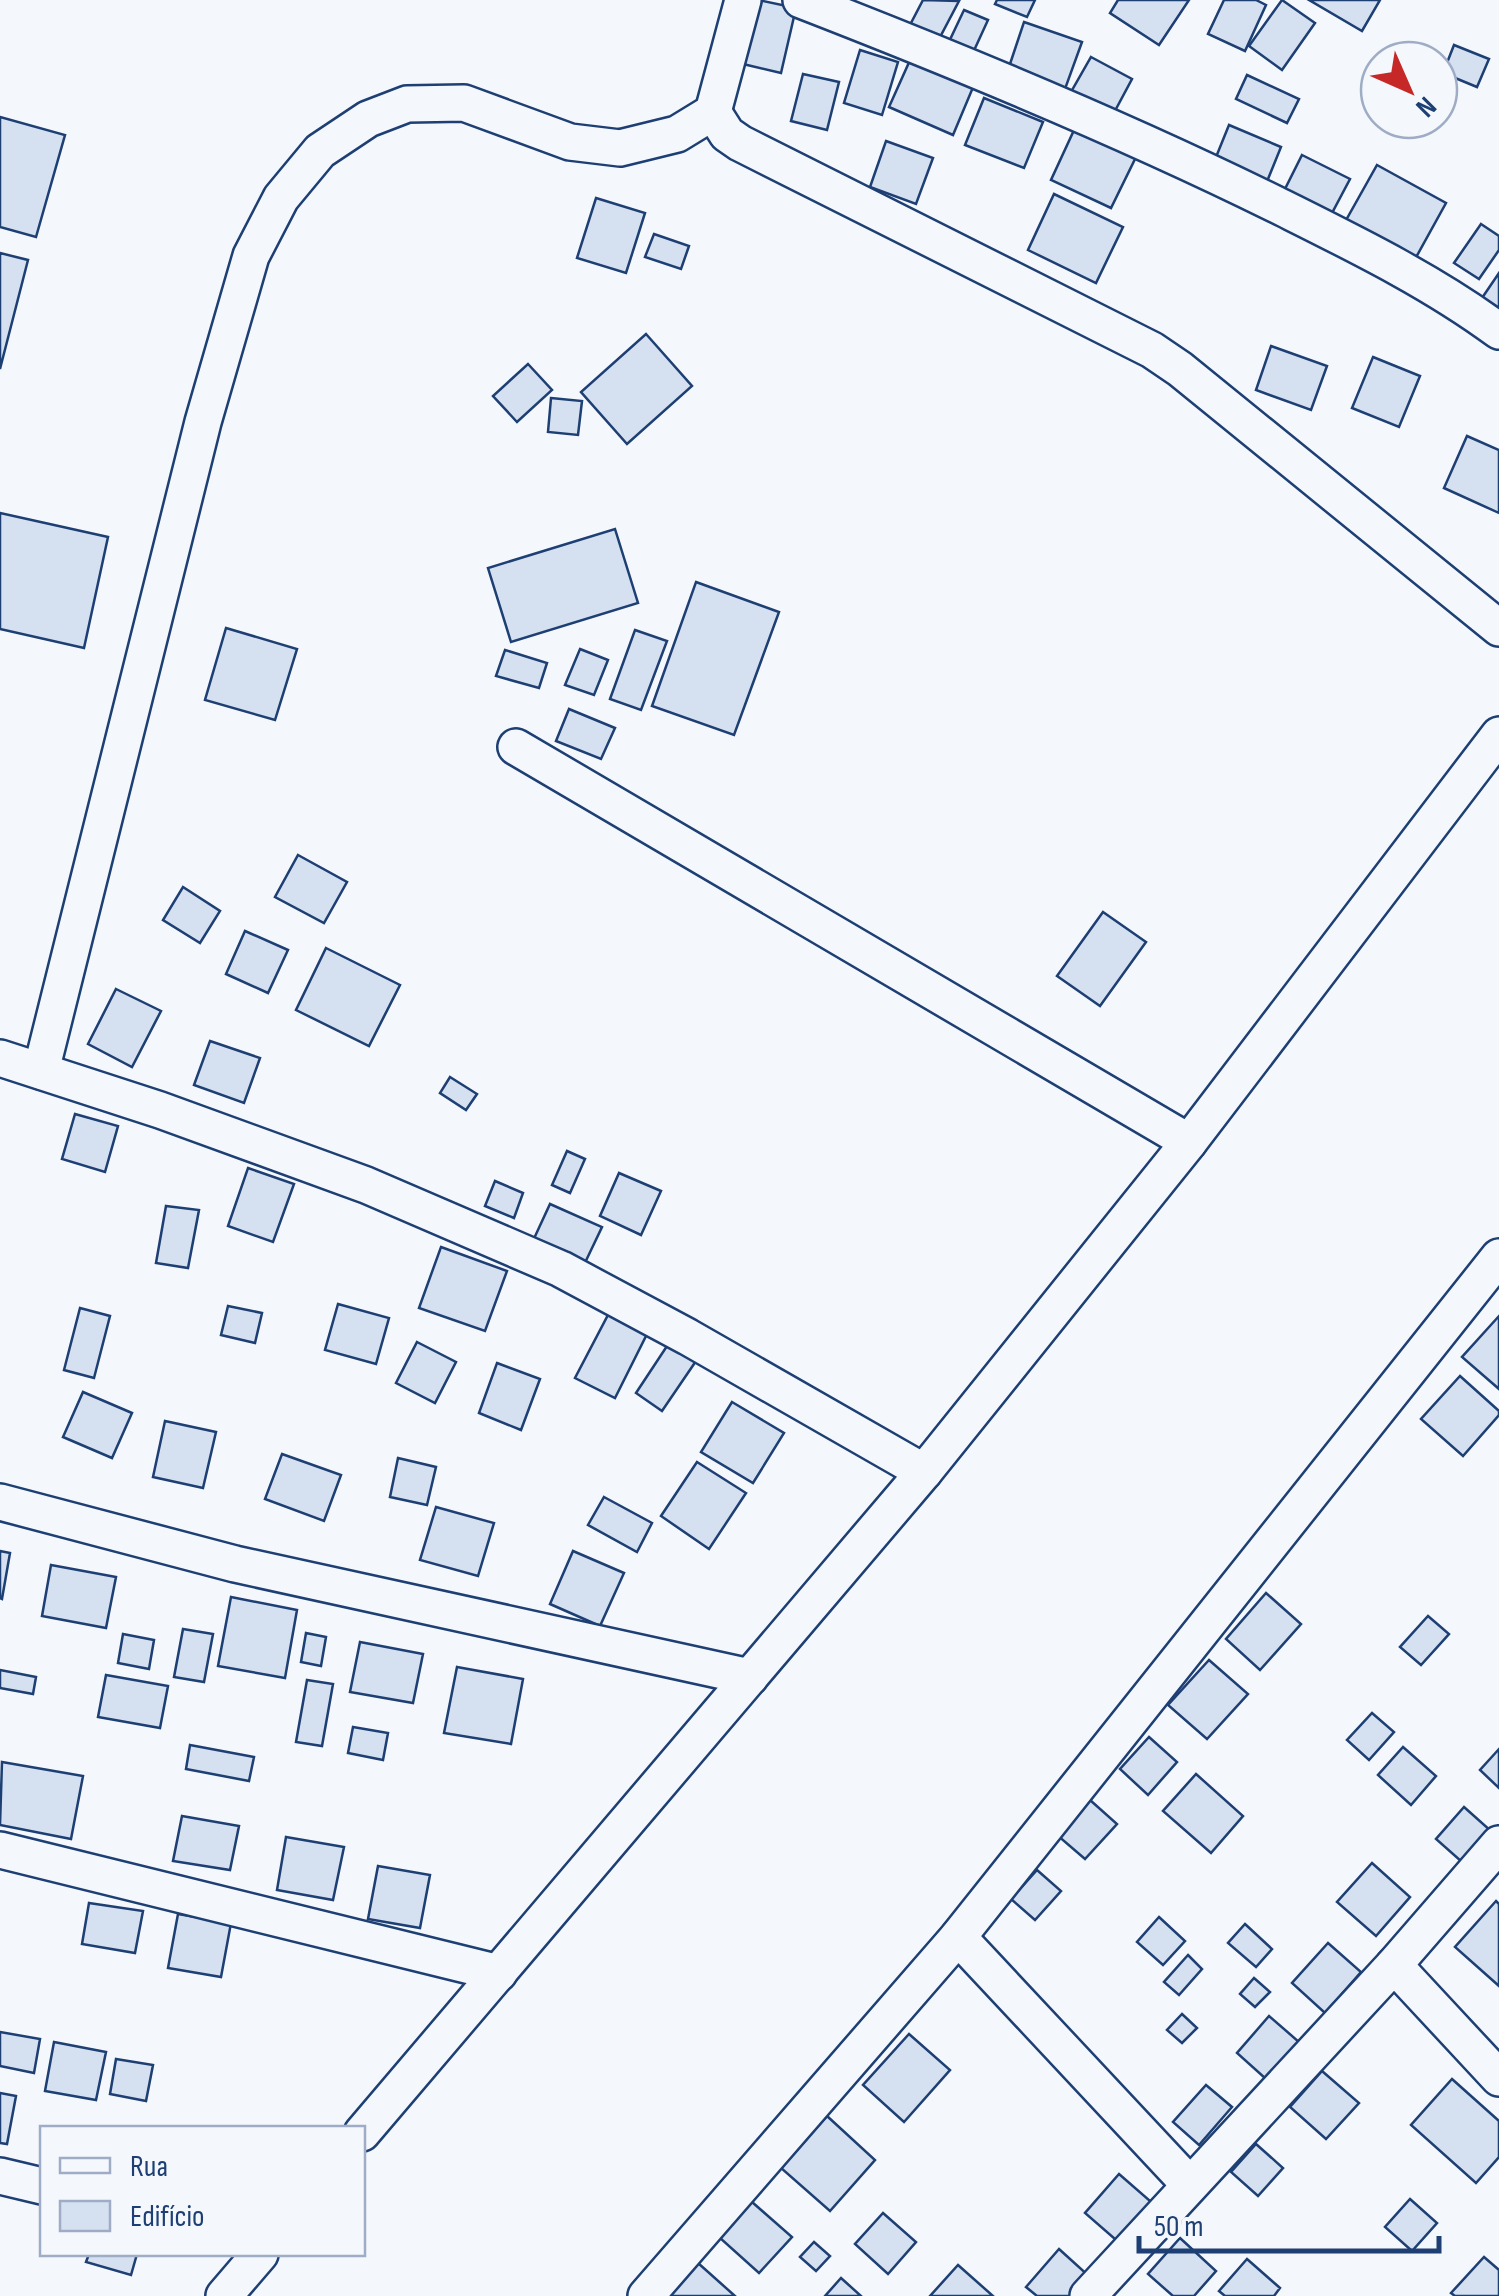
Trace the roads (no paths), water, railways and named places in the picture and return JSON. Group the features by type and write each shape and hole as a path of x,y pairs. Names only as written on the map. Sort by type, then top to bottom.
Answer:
{"street":[{"path":"41,1071 203,422 251,256 282,198 320,151 368,118 408,104 464,103 570,142 620,148 677,134 713,112 742,0"},
{"path":"801,0 1164,150 1352,243 1464,304 1499,331"},
{"path":"713,112 727,134 740,143 1152,350 1180,368 1499,628"},
{"path":"365,2130 924,1472 1189,1142 1499,735"},
{"path":"516,747 1189,1142"},
{"path":"0,1058 160,1110 366,1185 562,1268 924,1472"},
{"path":"646,2296 958,1937 1499,1257"},
{"path":"0,1502 235,1564 750,1677"},
{"path":"1088,2296 1394,1965 1499,1844"},
{"path":"0,1850 499,1973"},
{"path":"958,1937 1190,2185"},
{"path":"1394,1965 1499,2078"},
{"path":"0,2176 40,2186"},
{"path":"224,2296 258,2256"}]}
